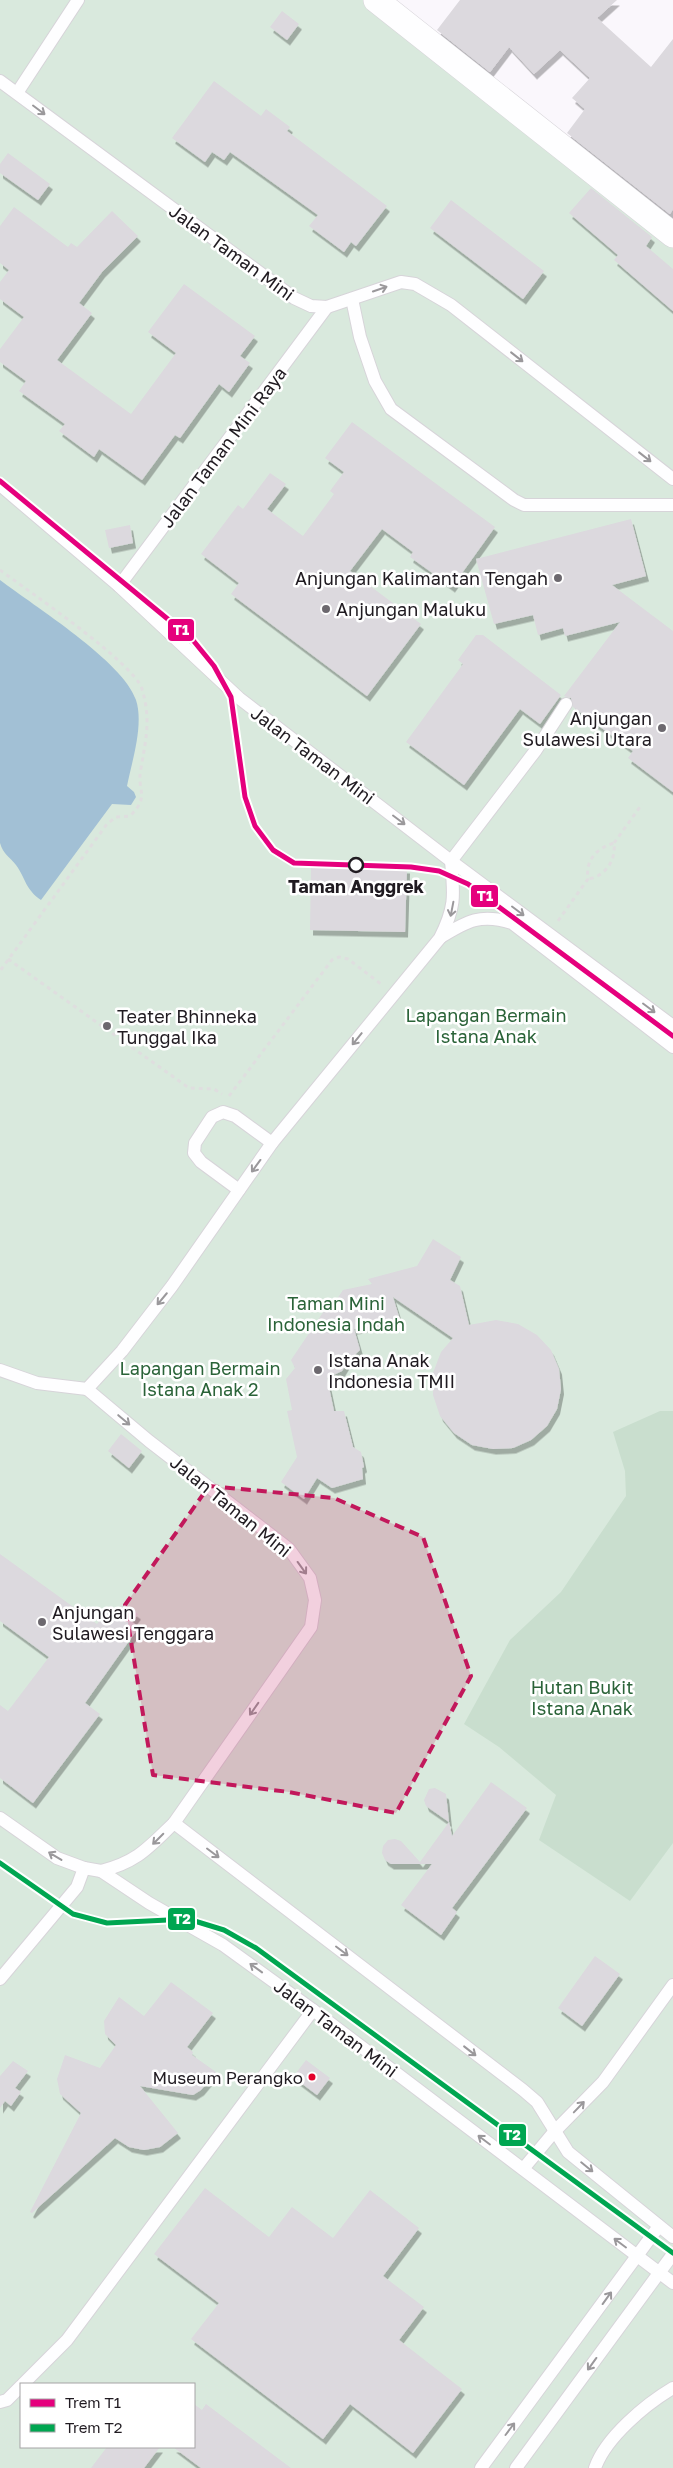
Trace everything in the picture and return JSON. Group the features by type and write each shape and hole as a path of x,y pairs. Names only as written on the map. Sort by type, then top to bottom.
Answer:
{"street":[{"path":"376,0 673,235"}],"lane":[{"path":"17,93 78,0"},
{"name":"Jalan Taman Mini","path":"0,81 294,298 311,306 327,307 402,282 415,284 451,304 673,479"},
{"path":"352,299 360,337 372,372 391,410 514,500 524,504 537,505 673,504"},
{"name":"Jalan Taman Mini Raya","path":"119,586 327,307"},
{"name":"Jalan Taman Mini","path":"0,485 119,586 239,698 451,861 673,1026"},
{"path":"0,1370 37,1383 87,1389 122,1351 172,1286 272,1143 440,938 451,916 455,894 451,861 536,750 566,704"},
{"path":"440,938 462,925 480,918 495,918 512,923 673,1047"},
{"path":"239,1190 201,1162 194,1154 194,1143 212,1117 223,1112 235,1116 272,1143"},
{"name":"Jalan Taman Mini","path":"87,1389 149,1441 289,1549 310,1578 315,1600 311,1626 174,1823 148,1848 124,1865 101,1871"},
{"name":"Jalan Taman Mini","path":"0,1818 57,1858 84,1868 101,1871 149,1903 224,1945 523,2169"},
{"path":"174,1823 523,2090 537,2102 568,2152 673,2237"},
{"path":"0,1979 77,1887 84,1868"},
{"path":"673,1985 603,2082 554,2132 523,2169 673,2283"},
{"path":"24,2383 68,2340 313,2010"},
{"path":"481,2468 659,2226"},
{"path":"516,2468 673,2254"},
{"path":"0,2402 7,2400 20,2387"},
{"path":"595,2468 622,2428 648,2402 673,2388"}],"path":[{"path":"0,570 116,657 142,687 148,727 139,778 143,794 140,806 130,816 116,817 106,824 0,971"},
{"path":"549,934 588,879 587,870 596,852 614,843 642,804"},
{"path":"588,879 595,878 612,863 615,852 614,843"},
{"path":"227,1098 332,960 339,957 348,959 394,994"},
{"path":"8,959 189,1088 214,1089 235,1104"}],"highlighted area":[{"path":"209,1486 334,1498 423,1537 471,1676 396,1813 289,1792 153,1775 125,1605"}],"green space":[{"name":"Taman Mini Indonesia Indah","path":"0,0 369,0 673,242 673,2468 0,2468"},
{"name":"Hutan Bukit Istana Anak","path":"660,1411 673,1411 673,1843 630,1901 539,1840 556,1795 499,1747 464,1724 510,1640 561,1592 626,1496 625,1471 613,1432"}],"water":[{"path":"0,580 97,652 128,685 136,700 138,710 138,732 127,786 134,792 136,797 131,805 112,804 41,900 29,888 0,843"}],"building":[{"path":"460,0 617,0 597,18 651,67 673,39 673,209 670,214 567,133 585,109 572,98 590,78 560,50 534,74 509,47 490,72 437,30"},
{"path":"282,11 299,24 287,40 270,27"},
{"path":"214,81 261,116 266,109 290,127 287,131 387,206 356,246 351,242 344,252 309,226 318,215 230,152 224,160 212,152 205,162 172,138"},
{"path":"8,153 50,184 38,200 0,173 0,164"},
{"path":"591,188 652,237 646,246 673,269 673,311 614,260 618,255 569,213"},
{"path":"451,200 544,271 523,299 430,228"},
{"path":"14,207 68,247 71,243 77,247 112,211 138,236 102,272 79,303 92,313 57,360 131,414 176,353 148,332 184,284 255,336 240,356 250,363 229,392 219,384 180,438 175,435 142,480 99,449 94,457 59,431 65,424 19,391 26,381 0,362 0,349 24,317 0,299 0,282 9,270 0,263 0,226"},
{"path":"352,422 495,527 452,587 410,557 413,552 382,529 350,571 421,624 367,696 231,594 239,583 201,554 238,505 243,509 270,473 286,484 267,509 303,536 334,494 330,491 344,472 325,458"},
{"path":"631,519 646,576 612,585 673,631 673,792 628,758 633,751 573,707 571,698 564,696 620,622 565,636 563,628 538,635 533,615 494,624 476,559"},
{"path":"130,525 133,543 109,548 105,530"},
{"path":"476,635 483,635 561,695 540,724 520,709 464,785 406,742 463,664 458,660"},
{"path":"311,866 407,868 405,932 310,930"},
{"path":"433,1239 461,1257 450,1280 460,1286 469,1325 496,1320 518,1324 537,1335 551,1350 559,1369 561,1389 557,1409 547,1426 531,1440 513,1448 493,1449 472,1445 454,1433 440,1416 433,1395 433,1373 441,1352 453,1338 393,1297 400,1320 354,1329 360,1350 348,1361 342,1371 327,1378 334,1411 344,1411 353,1447 361,1452 364,1467 362,1468 363,1479 332,1488 317,1478 304,1499 281,1482 297,1457 287,1411 292,1410 286,1379 295,1368 291,1360 328,1305 337,1299 343,1290 372,1284 368,1279 417,1266"},
{"path":"121,1434 142,1451 129,1468 108,1451"},
{"path":"0,1554 97,1624 110,1606 118,1612 124,1604 138,1614 132,1622 139,1627 85,1703 100,1714 33,1803 0,1778 0,1705 8,1711 49,1657 0,1621"},
{"path":"491,1782 527,1808 452,1908 457,1912 441,1935 401,1905 432,1864 391,1864 385,1860 382,1853 383,1846 388,1840 395,1839 401,1841 420,1862 449,1822 452,1836"},
{"path":"435,1788 446,1794 449,1822 426,1806 424,1800 429,1789"},
{"path":"595,1956 620,1974 582,2026 558,2008"},
{"path":"171,1982 213,2013 187,2047 193,2052 192,2055 216,2072 201,2090 193,2095 140,2086 178,2133 160,2147 144,2150 129,2147 115,2138 32,2213 30,2212 81,2113 60,2094 57,2079 65,2055 100,2068 116,2045 105,2034 104,2021 119,1997 144,2016"},
{"path":"306,2060 330,2078 317,2095 293,2077"},
{"path":"13,2061 28,2071 15,2088 21,2092 11,2106 5,2101 0,2108 0,2076"},
{"path":"205,2188 269,2237 292,2207 333,2238 370,2190 419,2228 383,2276 424,2307 399,2340 462,2389 413,2453 350,2404 323,2439 191,2339 219,2303 154,2254"},
{"path":"206,2404 291,2468 201,2468 174,2448 195,2448 195,2405 202,2410"},
{"path":"106,2448 159,2448 144,2468 91,2468"}],"tram line":[{"name":"T1","path":"0,481 192,639 214,666 231,697 245,797 255,826 273,850 294,863 411,867 439,871 468,884 673,1036"},
{"name":"T2","path":"0,1863 73,1914 107,1923 188,1919 224,1930 256,1948 673,2253"}],"place":[{"name":"Anjungan Kalimantan Tengah","path":"558,578"},
{"name":"Anjungan Maluku","path":"326,609"},
{"name":"Anjungan Sulawesi Utara","path":"662,728"},
{"name":"Taman Anggrek","path":"356,865"},
{"name":"Teater Bhinneka Tunggal Ika","path":"107,1026"},
{"name":"Istana Anak Indonesia TMII","path":"318,1370"},
{"name":"Anjungan Sulawesi Tenggara","path":"42,1622"},
{"name":"Museum Perangko","path":"312,2077"}],"park label":[{"name":"Lapangan Bermain Istana Anak","path":"486,1025"},
{"name":"Lapangan Bermain Istana Anak 2","path":"200,1378"}]}
